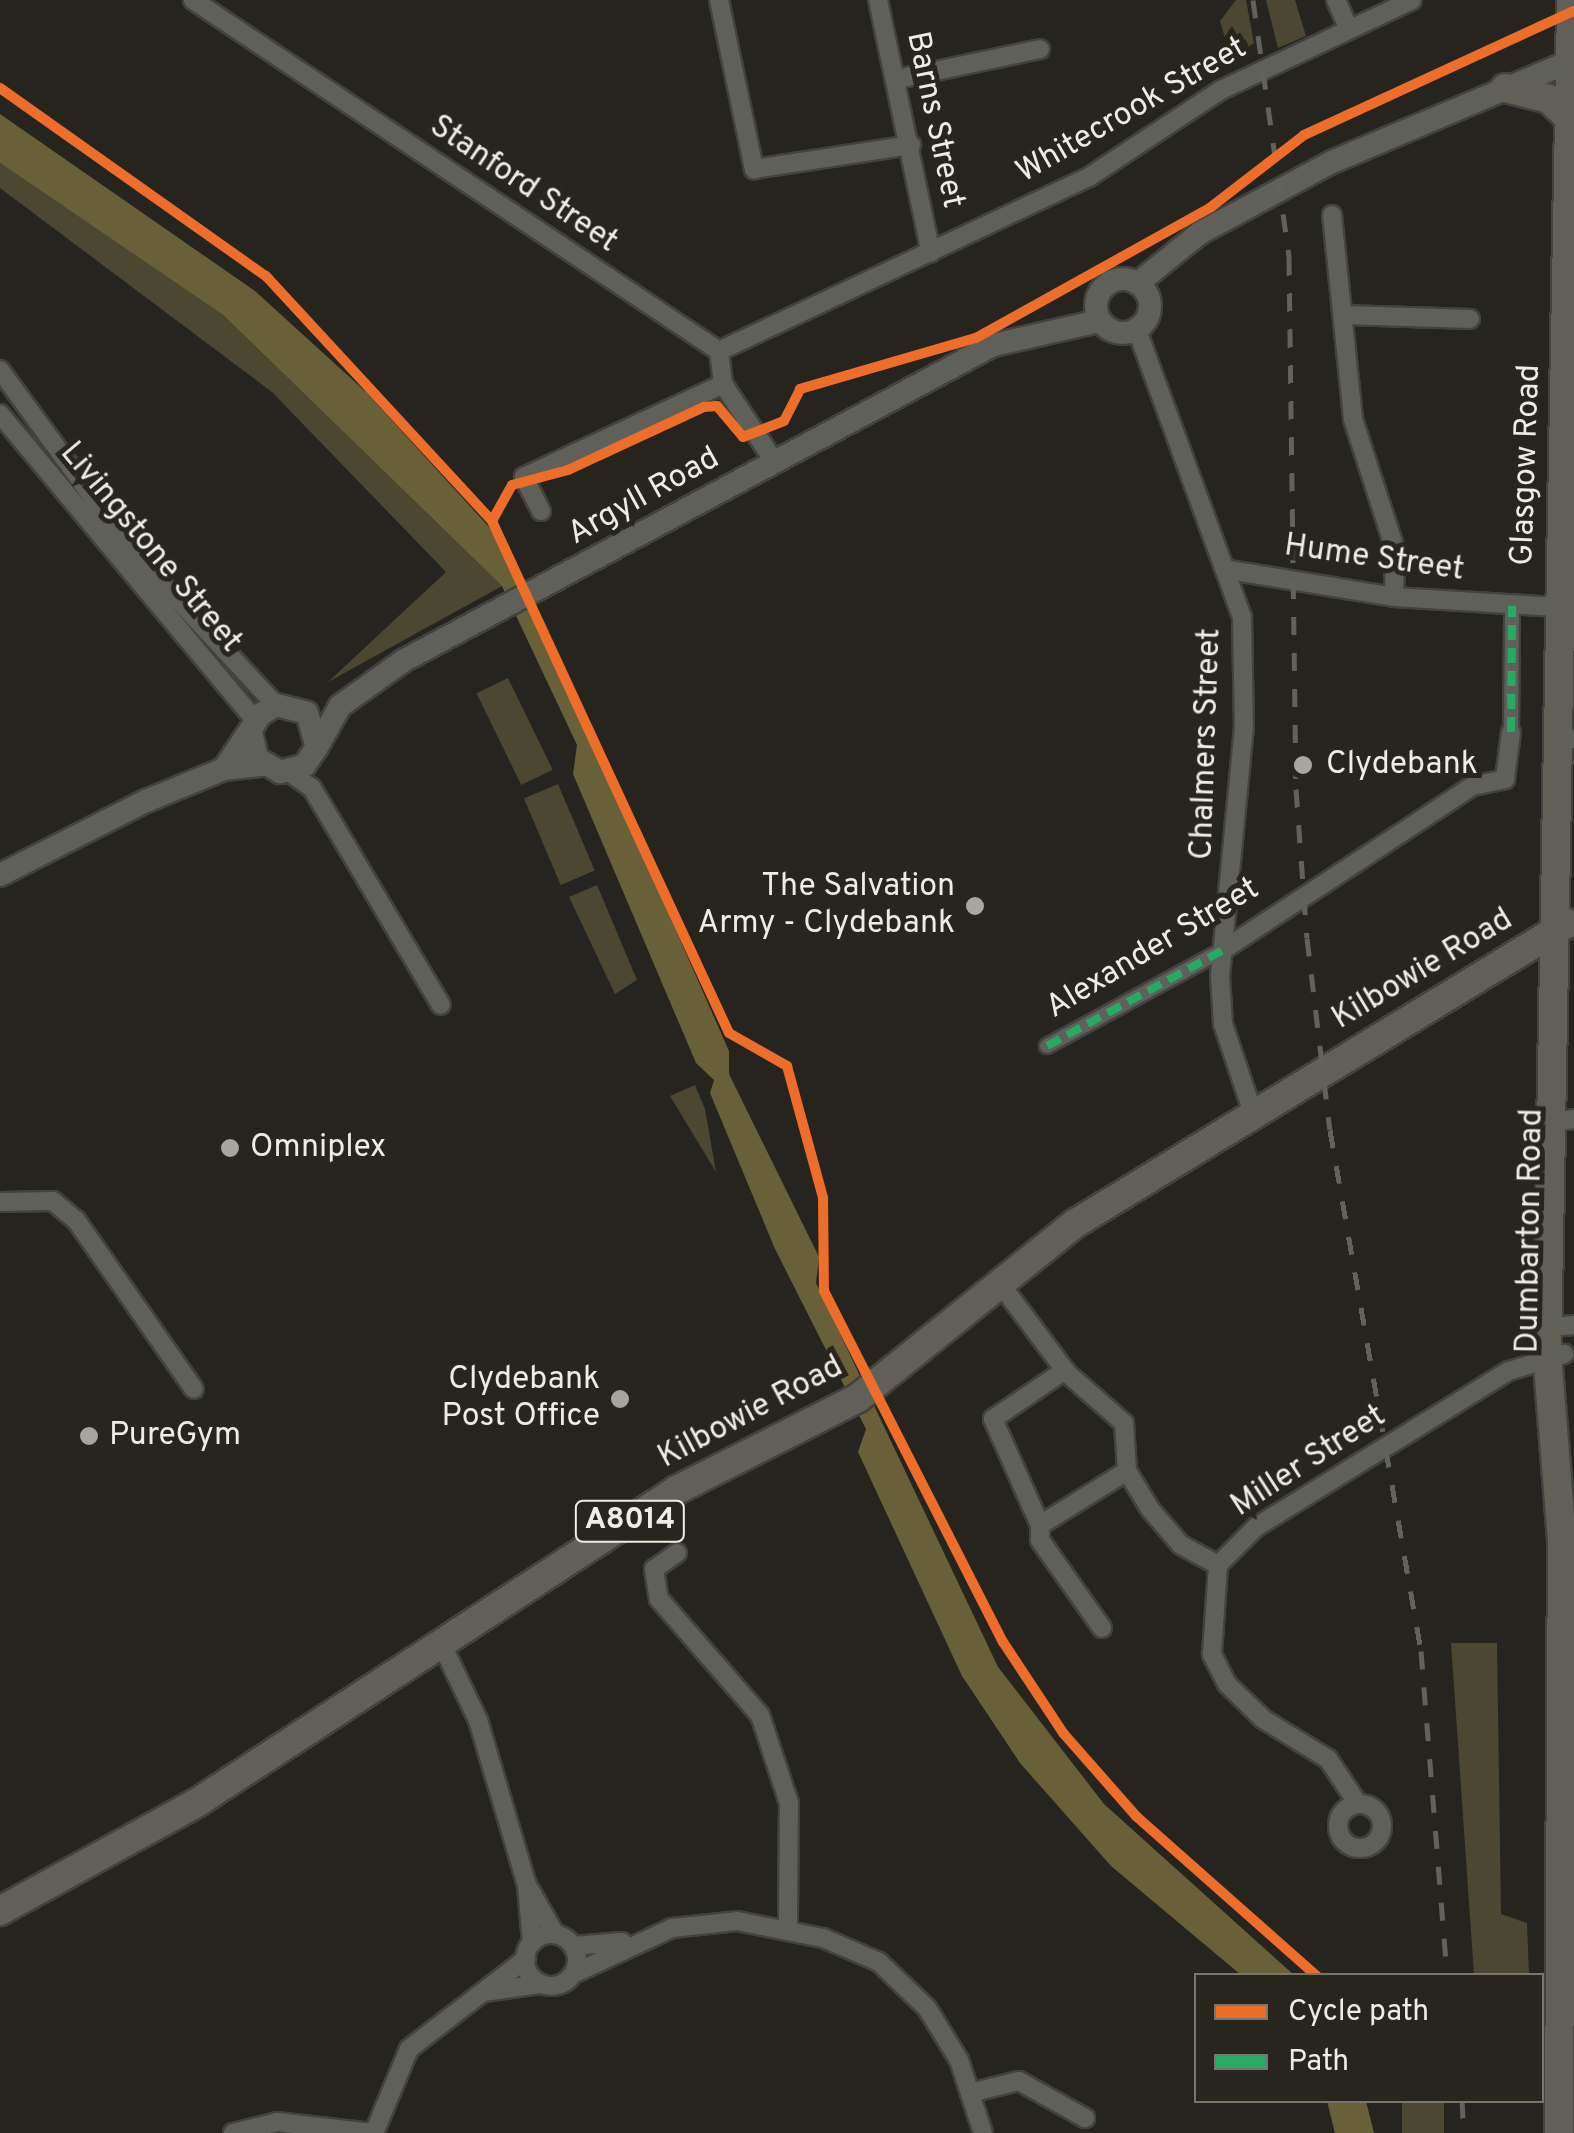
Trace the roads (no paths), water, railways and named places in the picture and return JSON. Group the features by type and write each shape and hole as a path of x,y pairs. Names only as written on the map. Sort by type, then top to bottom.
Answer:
{"main road":[{"name":"Glasgow Road","path":"1560,928 1572,0"},
{"path":"1506,88 1548,99 1573,122"},
{"path":"1560,928 1574,722"},
{"name":"Kilbowie Road","path":"0,1910 164,1823 442,1647 677,1490 830,1416 920,1355 999,1282 1253,1113 1560,928"},
{"name":"Dumbarton Road","path":"1560,928 1571,1120 1562,1340"},
{"name":"Dumbarton Road","path":"1559,2133 1567,2060 1560,928"}],"street":[{"name":"Stanford Street","path":"192,0 719,350"},
{"path":"720,0 754,169 911,145"},
{"name":"Barns Street","path":"878,0 931,253"},
{"path":"1336,0 1349,29"},
{"name":"Whitecrook Street","path":"719,350 1089,177 1220,90 1412,0"},
{"path":"897,80 1040,49"},
{"path":"1138,283 1150,301 1137,330 1117,333 1100,321 1096,301 1107,283 1138,283 1262,198 1573,60"},
{"path":"1332,216 1346,315 1353,419 1395,549 1394,598"},
{"path":"1346,315 1470,319"},
{"name":"Argyll Road","path":"307,713 340,706 479,623 993,345 1100,321"},
{"name":"Chalmers Street","path":"1137,330 1228,570 1246,652 1222,1024 1253,1113"},
{"path":"719,350 723,384 774,461"},
{"name":"Livingstone Street","path":"0,370 130,548 276,705"},
{"path":"541,511 524,476 723,384"},
{"name":"Livingstone Street","path":"0,414 253,727"},
{"name":"Hume Street","path":"1228,570 1394,598 1566,607"},
{"path":"1512,606 1512,732"},
{"path":"224,769 253,727 276,705 307,713 314,753 312,788"},
{"name":"Argyll Road","path":"314,753 340,706"},
{"path":"253,727 263,764"},
{"name":"Alexander Street","path":"1048,1046 1224,950 1474,786 1505,779 1512,732"},
{"path":"289,772 314,753"},
{"path":"0,875 224,769 263,764 289,772 312,788 441,1005"},
{"path":"0,1202 53,1201 76,1220 194,1389"},
{"path":"999,1282 1065,1370 1124,1423 1127,1471 1181,1545 1218,1565"},
{"name":"Miller Street","path":"1358,1804 1328,1759 1263,1719 1227,1684 1210,1627 1218,1565 1256,1527 1562,1340"},
{"path":"1065,1370 993,1420 1040,1525 1040,1540 1102,1628"},
{"path":"1040,1525 1127,1471"},
{"path":"677,1553 654,1569 659,1599 760,1715 789,1803 788,1927"},
{"path":"442,1647 478,1720 527,1885 555,1934 573,1946 629,1942 737,1921 788,1927 878,1962 927,2008 970,2092 983,2133"},
{"path":"527,1885 529,1951 541,1984"},
{"path":"233,2133 277,2122 374,2133 409,2049 555,1934"},
{"path":"484,1992 541,1984 573,1974 629,1942"},
{"path":"573,1946 573,1974"},
{"path":"970,2092 1019,2081 1084,2118"}],"railway":[{"path":"1253,0 1289,257 1296,789 1307,938 1330,1130 1421,1651 1447,1973"},
{"path":"1462,2103 1464,2133"}],"place":[{"name":"Clydebank","path":"1303,765"},
{"name":"The Salvation Army - Clydebank","path":"975,906"},
{"name":"Omniplex","path":"230,1148"},
{"name":"Clydebank Post Office","path":"620,1399"},
{"name":"PureGym","path":"89,1436"}]}
